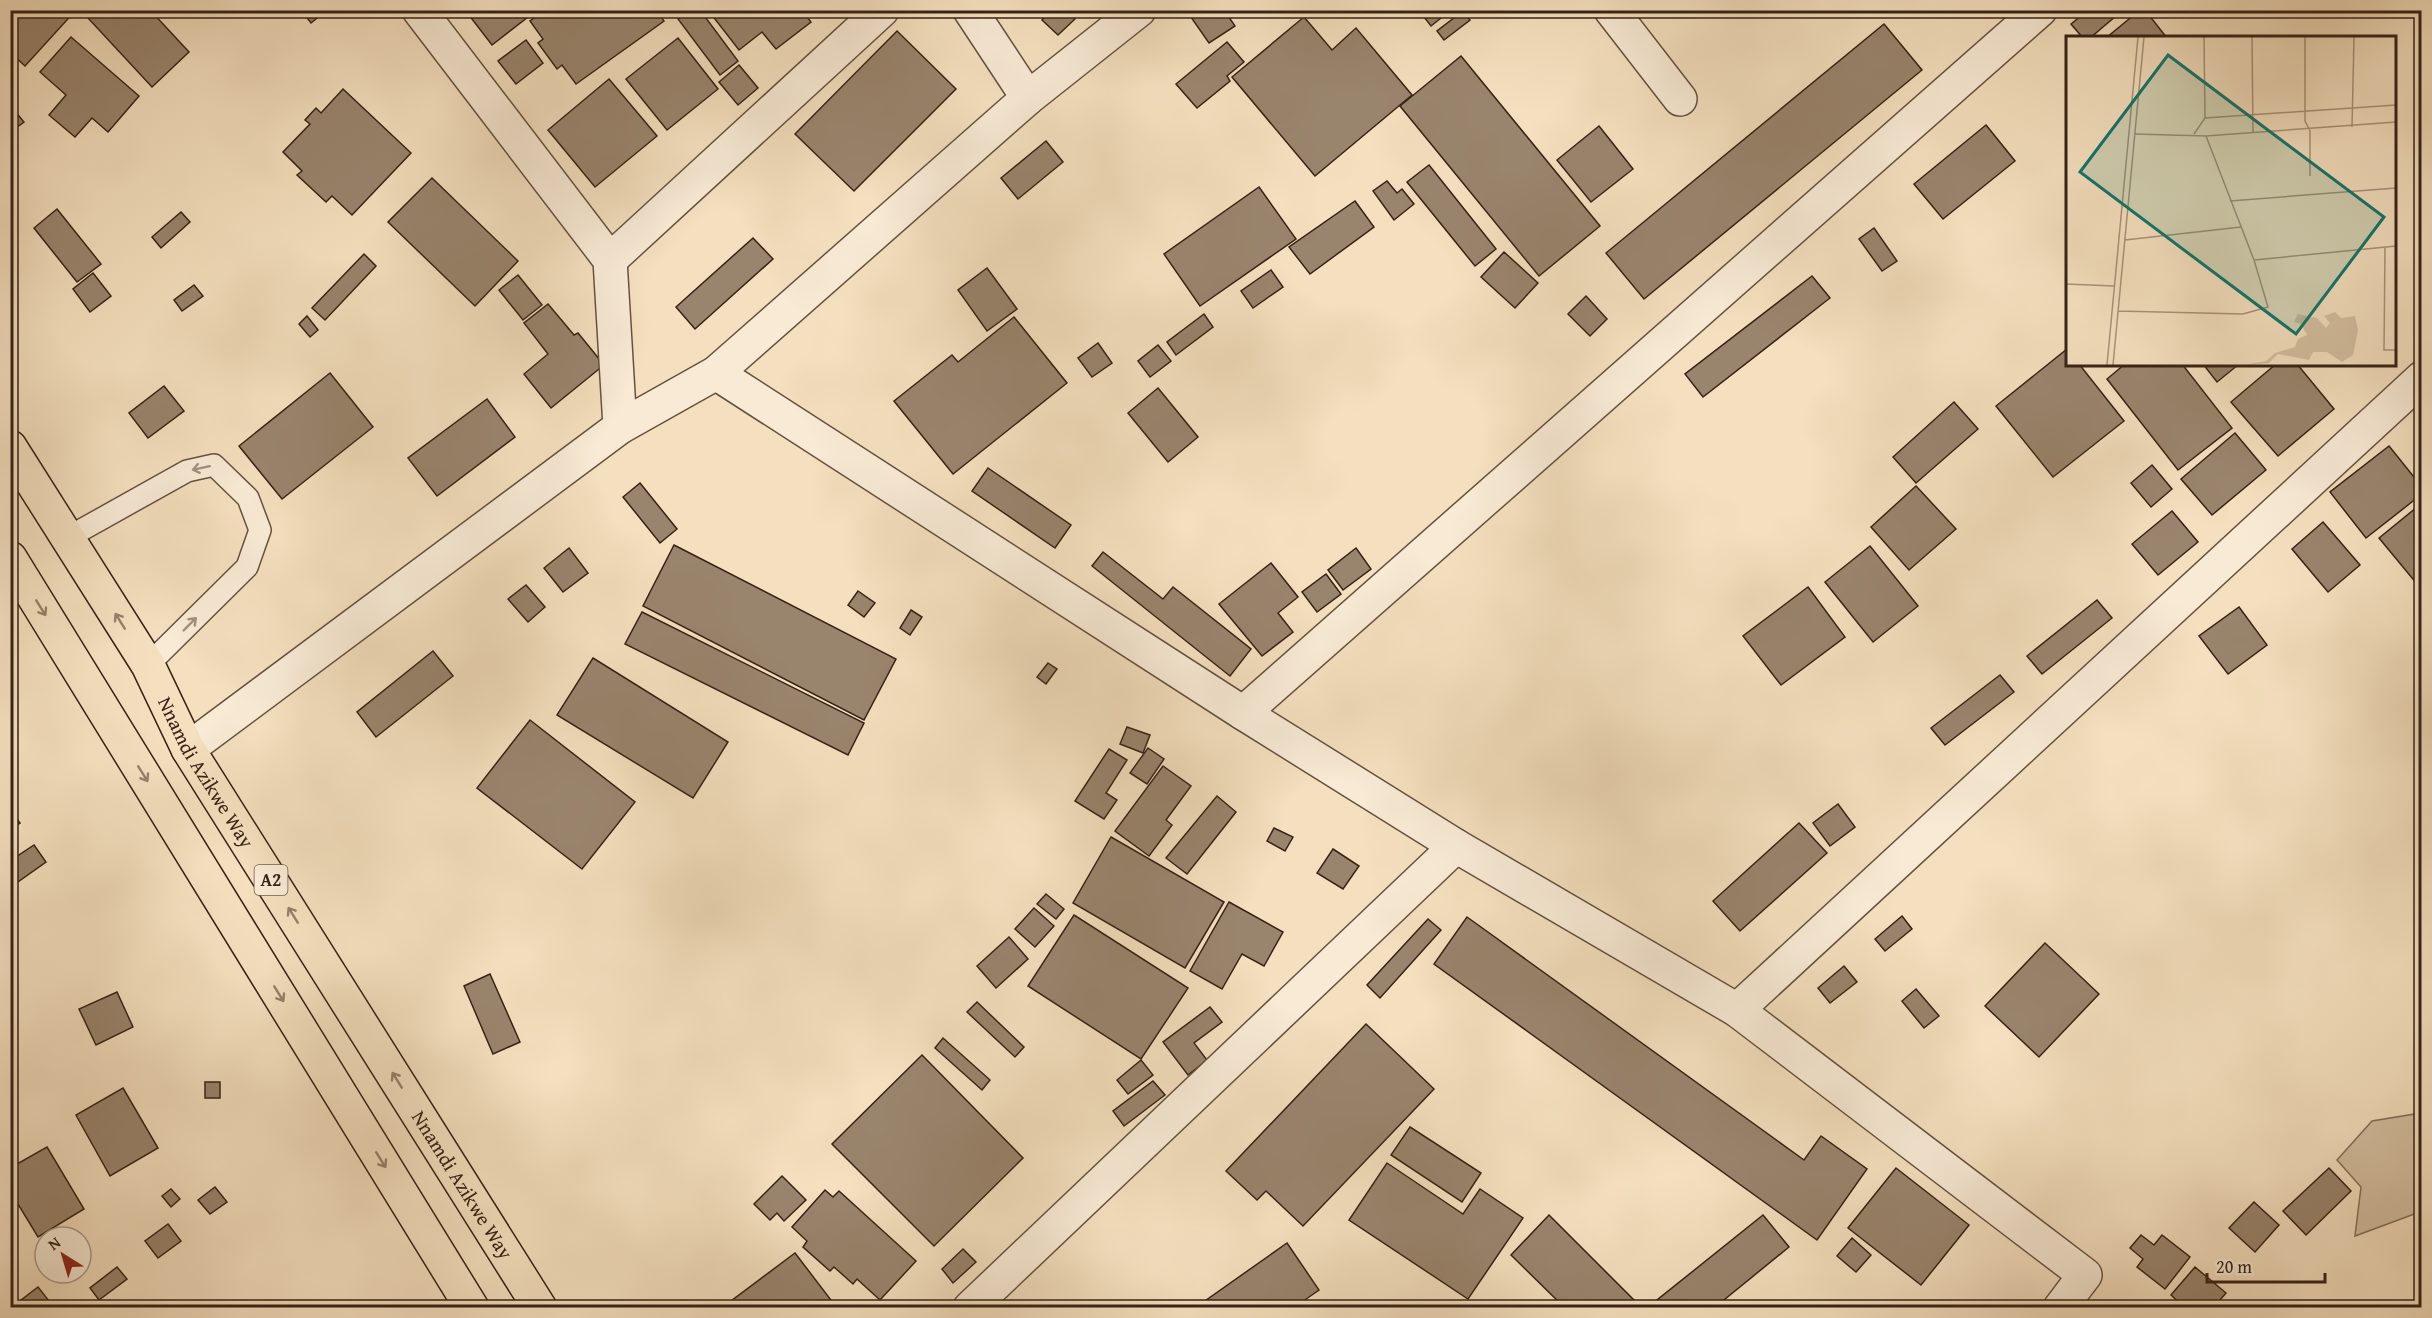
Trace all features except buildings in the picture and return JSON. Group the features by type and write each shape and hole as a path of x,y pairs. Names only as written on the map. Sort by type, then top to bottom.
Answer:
{"highway":[{"name":"Nnamdi Azikwe Way","path":"10,447 148,665 188,749 540,1308"},
{"path":"10,558 472,1308"}],"street":[{"path":"419,10 610,260 620,427"},
{"path":"610,260 882,10"},
{"path":"970,10 1028,98"},
{"path":"188,749 620,427 716,373 1028,98 1139,10"},
{"path":"1611,10 1680,99"},
{"path":"1243,713 2040,10"},
{"path":"716,373 1243,713 1456,846 1737,1010 2085,1275 2060,1308"},
{"path":"1737,1010 2421,378"},
{"path":"970,1308 1456,846"}],"lane":[{"path":"68,538 187,471 214,465 248,498 260,530 247,567 148,665"}],"shaded area":[{"path":"2421,1113 2421,1225 2417,1213 2355,1236 2361,1187 2337,1160 2372,1121"}]}
